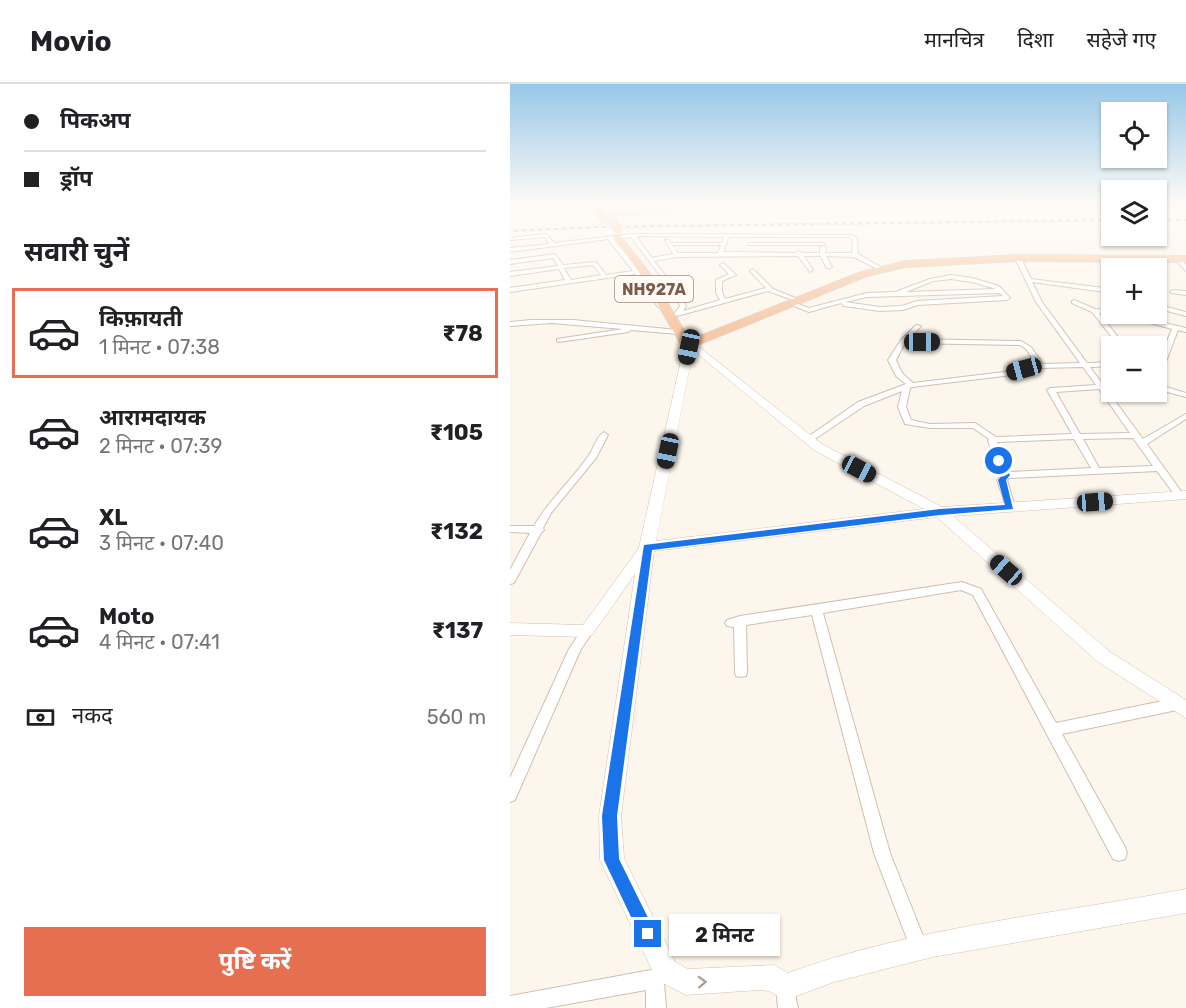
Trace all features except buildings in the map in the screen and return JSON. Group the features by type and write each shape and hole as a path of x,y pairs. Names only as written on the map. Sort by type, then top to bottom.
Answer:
{"highway":[{"name":"NH927A","path":"626,246 691,344"},
{"path":"796,301 884,270 913,265 1018,259"},
{"path":"691,344 881,269 906,264 1018,259 1184,260"},
{"name":"NH927A","path":"673,315 678,332 691,344"}],"main road":[{"path":"1181,707 1104,657 940,512 818,447 691,344 647,547 610,816 612,860 660,975 686,982 759,976 774,978 787,997 806,978 918,945 1186,901"},
{"path":"647,547 940,512 1183,496"}],"street":[{"path":"510,250 537,246"},
{"path":"624,246 636,272 673,315"},
{"path":"633,246 651,260 683,306 673,315"},
{"path":"670,246 676,255"},
{"path":"720,254 723,246"},
{"path":"747,254 749,246"},
{"path":"823,246 822,254 830,267"},
{"path":"855,246 855,255"},
{"path":"799,254 810,270"},
{"path":"651,260 676,255 855,255 881,269"},
{"path":"510,262 554,256 569,282"},
{"path":"1018,259 1039,302 1101,381"},
{"path":"1184,260 1186,269"},
{"path":"510,274 594,263 605,277"},
{"path":"723,265 733,275 719,280 718,292 724,302"},
{"path":"753,271 770,289 809,310 867,295 1002,291"},
{"path":"510,290 636,272"},
{"path":"837,303 879,309 903,308 917,303 1007,298 997,287 972,280 951,278 932,280 896,294"},
{"path":"1029,280 1101,290"},
{"path":"673,315 770,289"},
{"path":"954,292 960,301"},
{"path":"1173,292 1186,293"},
{"path":"917,303 927,293"},
{"path":"1074,302 1094,311 1101,311"},
{"path":"1167,309 1186,314"},
{"path":"1094,311 1114,336"},
{"path":"510,324 557,321 678,332"},
{"path":"1163,324 1186,330"},
{"path":"909,386 899,374 892,360 903,341 918,326"},
{"path":"1167,347 1176,327"},
{"path":"560,340 644,328"},
{"path":"903,341 1021,343 1029,348 1041,366"},
{"path":"809,439 861,405 909,386 1004,374 1041,366 1101,364"},
{"path":"1096,470 1051,390 1101,385"},
{"path":"909,386 902,407 908,422 930,426 975,425 994,440 1076,437 1139,439 1186,416"},
{"path":"1167,389 1186,394"},
{"path":"1116,402 1139,439 1183,496"},
{"path":"510,579 547,512 593,456 604,435"},
{"path":"994,440 992,441 993,447 1006,475"},
{"path":"1010,507 1002,480 1006,475 1160,468"},
{"path":"510,529 539,530"},
{"path":"510,795 575,649 647,547"},
{"path":"741,672 736,622 962,586 970,588 977,592 1119,853"},
{"path":"816,609 882,853 918,945"},
{"path":"510,629 587,631"},
{"path":"1052,730 1181,707"},
{"path":"510,1005 660,975 656,1008"}],"route":[{"path":"648,934 612,860 610,816 647,547 940,512 1010,507 1002,480 1002,477 1006,475 999,461"}]}
